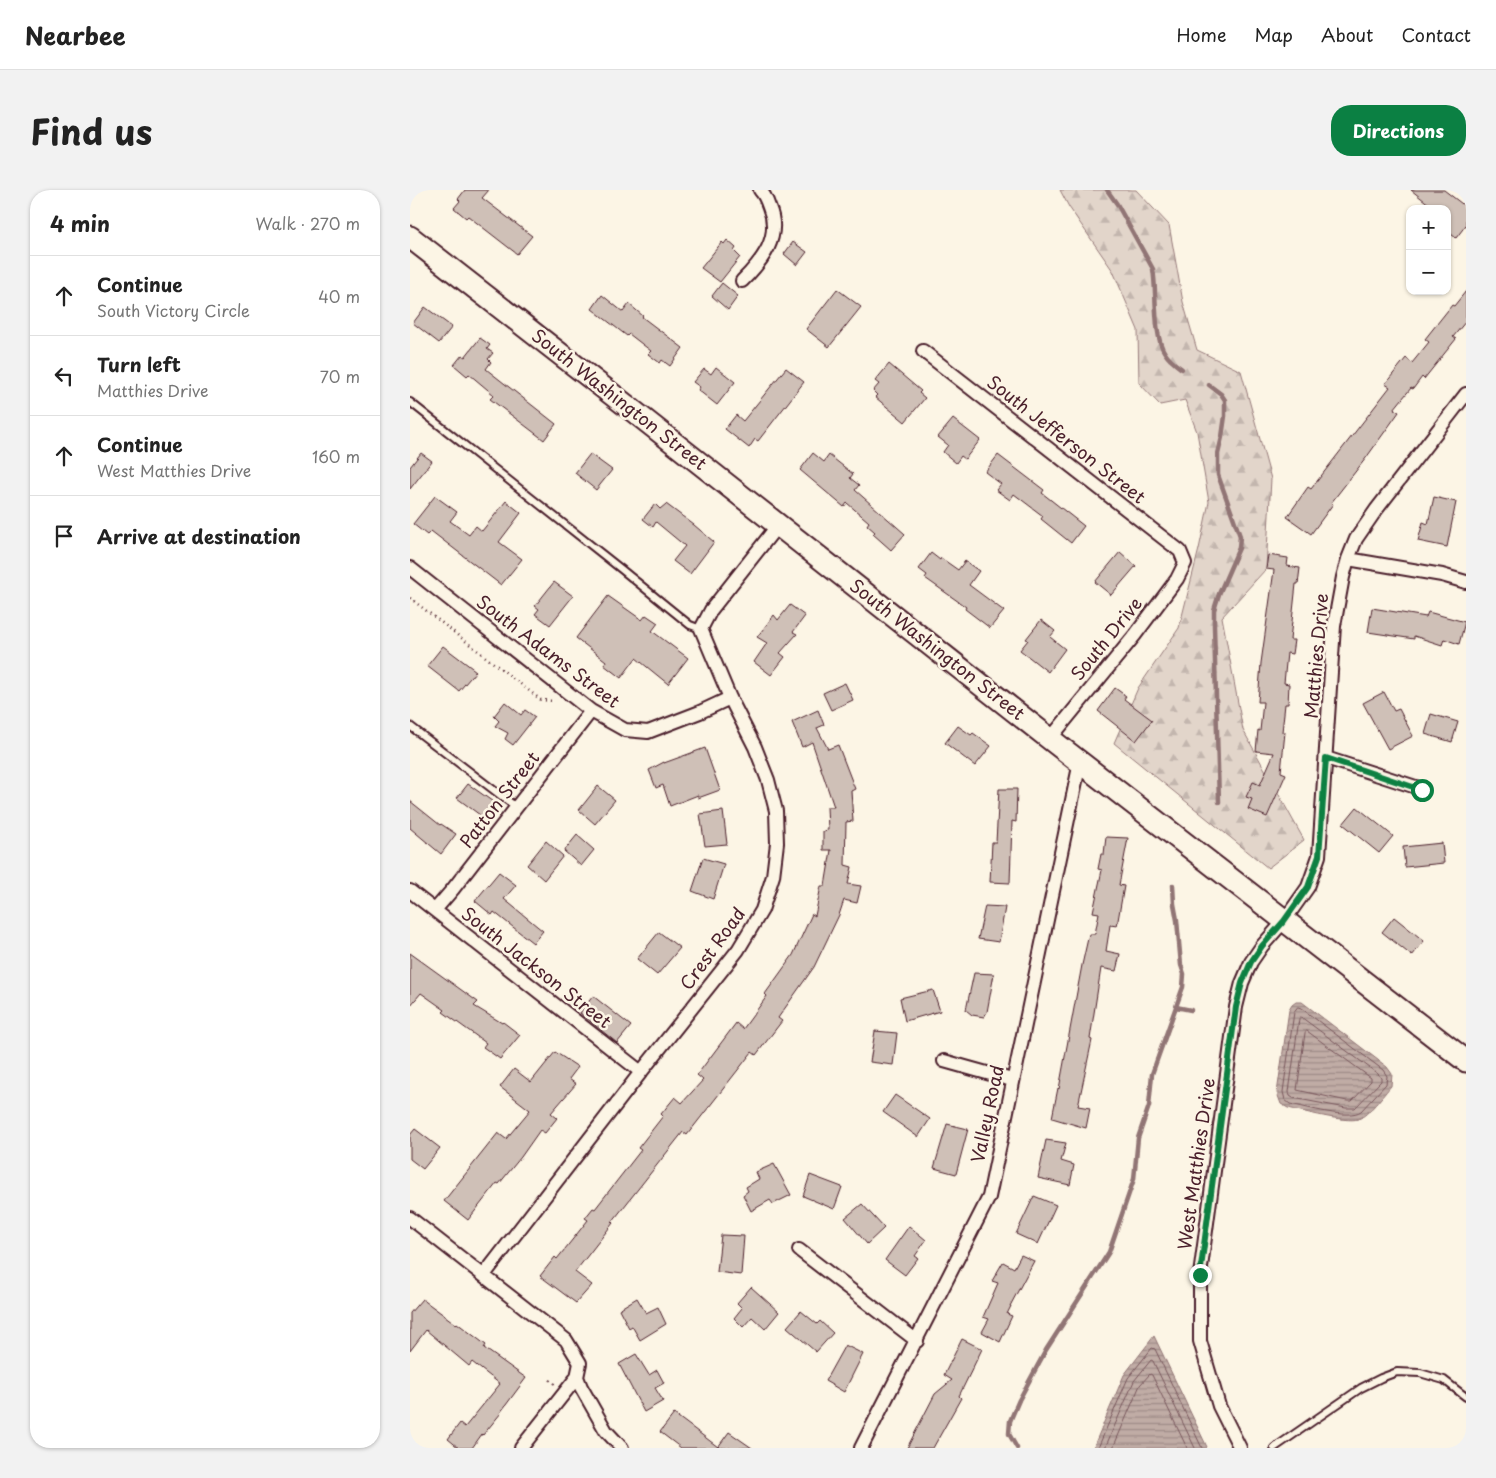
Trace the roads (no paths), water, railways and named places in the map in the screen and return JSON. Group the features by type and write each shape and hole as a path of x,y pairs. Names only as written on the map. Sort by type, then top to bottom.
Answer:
{"main road":[{"name":"South Washington Street","path":"410,237 1050,739 1466,1062"}],"street":[{"path":"742,281 758,266 769,247 773,228 771,212 764,194 760,190"},
{"name":"South Jefferson Street","path":"924,351 1180,551 1183,558"},
{"name":"Matthies Drive","path":"1284,921 1308,887 1319,856 1334,626 1348,559 1356,540 1376,510 1466,394"},
{"path":"701,629 711,610 778,525"},
{"name":"South Drive","path":"1050,739 1135,635 1177,579 1185,563 1183,558"},
{"path":"1348,559 1442,575 1466,582"},
{"name":"South Adams Street","path":"410,568 592,711 625,730 648,732 730,698"},
{"name":"Crest Road","path":"484,1275 738,950 762,910 773,876 777,843 776,811 768,780 755,747 730,698 701,629"},
{"name":"Patton Street","path":"435,910 592,711"},
{"path":"1326,758 1422,790"},
{"name":"Valley Road","path":"861,1448 989,1197 1080,762"},
{"name":"South Jackson Street","path":"410,891 641,1072"},
{"name":"West Matthies Drive","path":"1240,1448 1219,1406 1200,1342 1200,1275 1236,1007 1242,983 1251,962 1284,921"},
{"path":"944,1060 1012,1080"},
{"path":"410,1218 566,1340 580,1362 576,1377 521,1448"},
{"path":"799,1250 916,1340"},
{"path":"576,1377 606,1431 622,1448"}],"lane":[{"path":"410,402 690,625 701,629"},
{"path":"410,726 516,808"},
{"path":"1274,1448 1361,1388 1397,1372 1420,1373 1444,1380 1466,1397"}],"water":[{"path":"1296,1002 1302,1002 1387,1067 1392,1074 1391,1086 1362,1117 1352,1120 1334,1118 1288,1108 1281,1104 1277,1093 1289,1010"},
{"path":"1154,1336 1207,1447 1093,1448 1124,1375"}],"waterway":[{"path":"1107,190 1117,204 1153,269 1157,325 1161,345 1168,358 1182,369"},
{"path":"1209,385 1221,394 1225,400 1225,416 1218,454 1218,475 1240,536 1239,548 1214,610 1219,802"},
{"path":"1017,1448 1009,1434 1010,1421 1019,1400 1046,1350 1109,1252 1134,1179 1138,1138 1149,1106 1152,1074 1183,987 1184,974 1181,965 1173,885"},
{"path":"1176,1007 1191,1010"}]}
